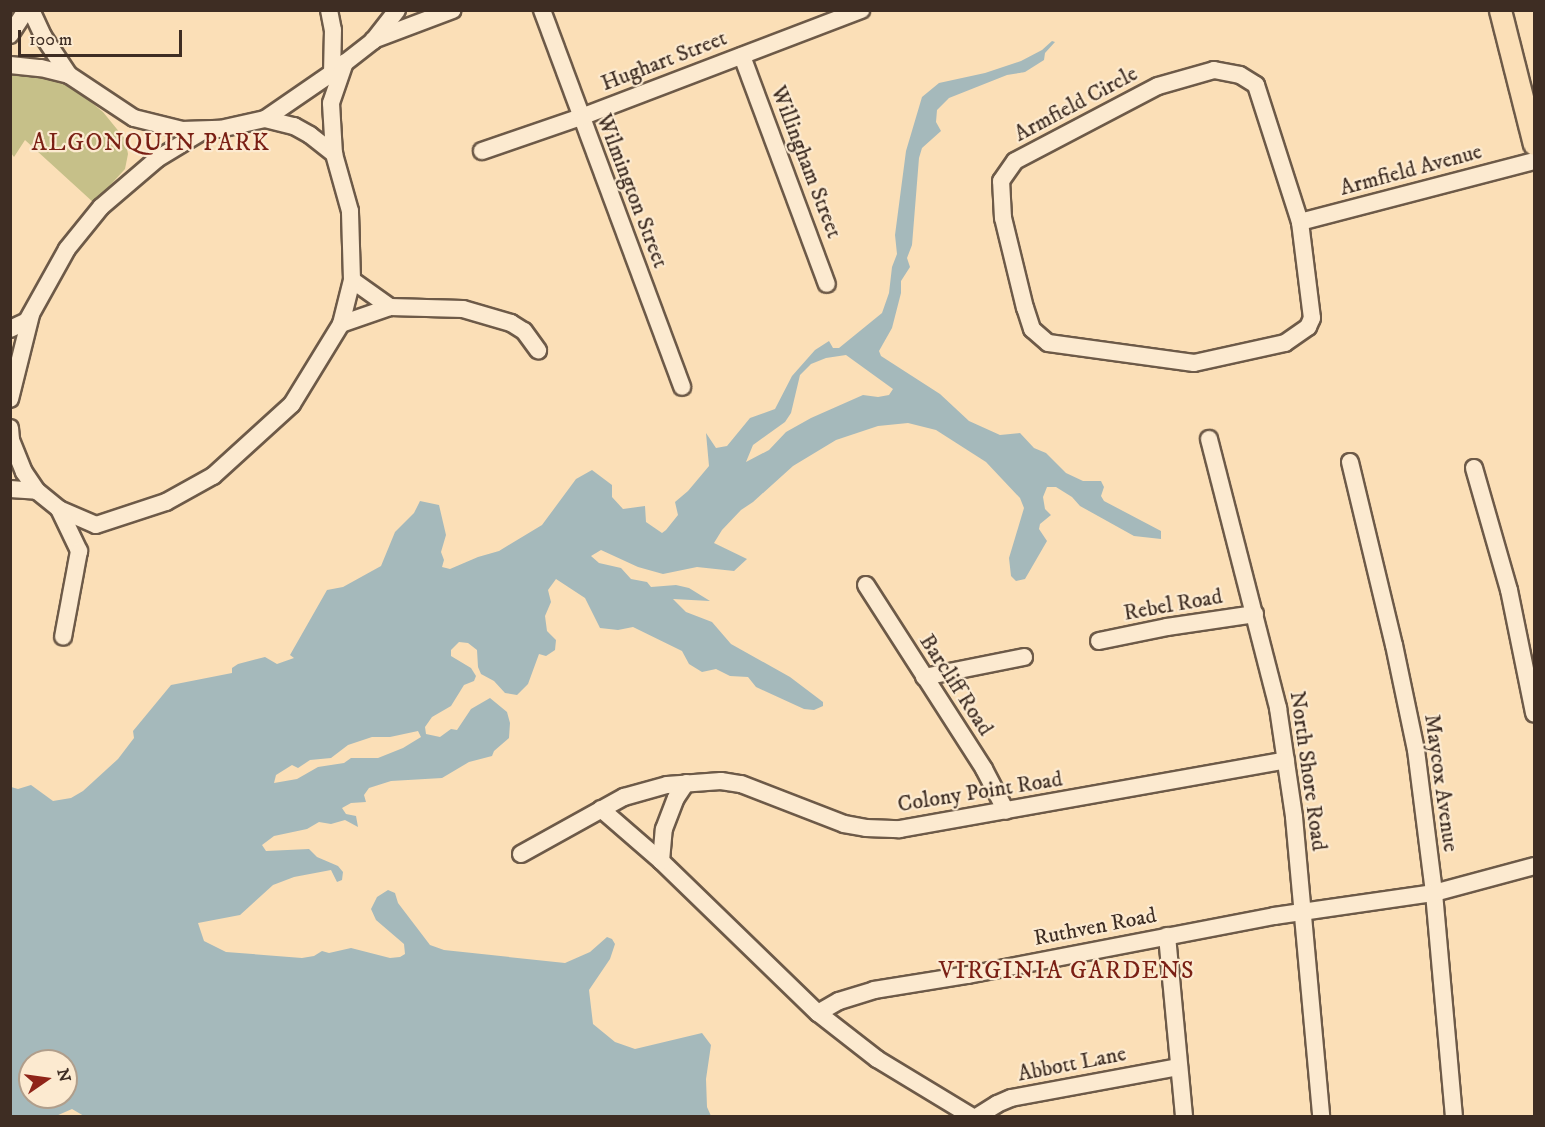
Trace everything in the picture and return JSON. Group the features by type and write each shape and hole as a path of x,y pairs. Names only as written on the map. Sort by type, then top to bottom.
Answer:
{"main road":[{"path":"1500,10 1534,144"}],"street":[{"path":"10,35 26,10"},
{"path":"31,10 43,36 69,75"},
{"path":"329,10 334,43 332,73"},
{"path":"10,65 41,68 69,75 134,118 163,127 220,129 265,119 332,73 373,41 397,10"},
{"path":"373,41 453,10"},
{"name":"Wilmington Street","path":"542,10 682,387"},
{"name":"Hughart Street","path":"482,151 580,117 861,10"},
{"name":"Willingham Street","path":"742,56 827,284"},
{"path":"63,637 79,551 90,529 166,502 213,476 292,404 341,324 352,280 350,211 334,154 331,104 345,62"},
{"name":"Armfield Circle","path":"1214,70 1240,75 1256,85 1300,222 1312,318 1308,327 1285,343 1194,363 1186,362 1048,343 1032,329 1003,218 1001,181 1015,161 1158,86 1214,70"},
{"path":"265,119 294,126 310,135 334,154"},
{"path":"10,329 24,324 32,314 67,249 101,207 157,159 204,130"},
{"name":"Armfield Avenue","path":"1300,222 1534,161"},
{"path":"352,280 390,307"},
{"path":"341,324 390,307 463,309 511,323 524,331 538,350"},
{"path":"10,399 32,314"},
{"path":"11,437 24,472 37,491 59,509 96,525"},
{"name":"North Shore Road","path":"1209,440 1278,708 1286,760 1321,1116"},
{"name":"Maycox Avenue","path":"1350,462 1394,645 1416,750 1434,893 1454,1116"},
{"path":"1474,468 1509,590 1534,713"},
{"path":"10,489 37,491"},
{"path":"59,509 79,551"},
{"name":"Barcliff Road","path":"866,585 984,769 1006,811"},
{"name":"Rebel Road","path":"1099,641 1167,627 1255,614"},
{"path":"924,677 1024,657"},
{"name":"Colony Point Road","path":"521,854 601,809 647,790 686,783 721,781 741,784 824,817 866,828 907,828 1286,760"},
{"path":"661,861 664,829 676,798 686,783"},
{"path":"601,809 661,861 818,1013 877,1059 970,1116"},
{"name":"Ruthven Road","path":"818,1013 839,1001 874,990 968,975 1302,912 1434,893 1534,866"},
{"path":"1167,936 1184,1116"},
{"name":"Abbott Lane","path":"978,1116 1011,1098 1179,1066"}],"shaded area":[{"path":"1052,41 1055,42 1045,53 1044,60 1025,72 1007,75 949,98 937,110 936,122 941,131 922,148 919,158 912,245 907,258 910,267 901,281 901,293 892,328 879,351 881,356 940,394 969,421 1000,435 1020,433 1034,448 1046,453 1066,473 1083,481 1101,481 1104,487 1101,496 1104,501 1161,531 1161,539 1134,536 1080,506 1072,497 1056,487 1047,487 1043,497 1045,509 1051,515 1040,524 1039,529 1047,541 1025,579 1016,581 1011,576 1009,558 1024,508 1020,498 986,462 936,430 908,423 878,426 836,440 793,466 741,510 722,530 714,543 747,559 734,571 697,567 663,574 638,567 601,550 591,556 599,563 621,568 631,579 647,582 651,587 676,585 689,588 710,601 673,599 686,612 712,622 731,644 790,677 823,702 823,706 814,710 804,709 756,687 748,677 730,676 716,669 702,672 689,664 682,651 633,627 618,630 600,628 585,598 556,579 548,590 551,602 545,616 547,631 556,640 555,650 546,656 539,654 528,684 517,695 505,693 494,681 481,674 478,667 477,650 468,643 459,642 451,650 451,656 471,668 476,676 474,681 464,685 451,706 432,717 425,727 426,734 440,737 451,729 457,730 471,709 490,698 507,712 510,723 509,738 494,751 492,756 469,762 442,778 391,781 369,788 364,795 366,802 351,803 342,808 346,814 356,816 358,827 345,820 331,824 319,822 307,829 274,836 262,845 266,851 309,849 317,857 338,866 343,872 342,880 337,882 331,870 294,877 273,885 240,915 198,923 204,941 226,952 302,958 314,956 322,951 329,953 351,948 390,958 400,957 405,954 404,944 376,920 371,909 377,897 388,890 395,893 398,903 430,945 444,950 565,963 590,952 607,937 615,944 610,959 589,990 593,1024 615,1042 635,1049 702,1033 711,1045 706,1079 707,1107 711,1116 84,1116 72,1109 56,1116 11,1116 11,787 18,789 31,785 53,801 71,798 83,791 118,759 134,738 133,731 171,685 232,673 232,668 238,664 265,657 277,664 294,658 290,655 327,590 343,587 381,566 395,532 414,513 420,501 439,505 446,535 441,552 444,560 442,567 450,569 499,551 542,525 576,479 592,470 612,485 612,497 623,509 645,506 646,522 662,533 678,515 675,502 688,491 709,466 706,433 716,448 727,446 750,418 775,409 792,376 815,350 829,341 833,348 839,348 882,313 889,293 892,267 897,254 895,235 906,151 922,97 939,83 985,73 1021,61 1042,50","holes":["846,355 893,389 889,395 878,397 863,395 811,418 786,432 769,450 746,462 753,445 785,422 791,413 800,375 811,364 826,358","418,731 421,737 403,748 378,758 351,758 344,763 318,767 297,779 274,783 276,775 292,765 298,768 310,760 331,758 348,745 372,737 390,737"]},
{"name":"ALGONQUIN PARK","path":"11,73 53,78 75,89 103,112 125,139 128,154 125,169 94,203 25,140 14,157 11,153"}],"district":[{"name":"ALGONQUIN PARK","path":"151,144"},
{"name":"VIRGINIA GARDENS","path":"1067,972"}]}
